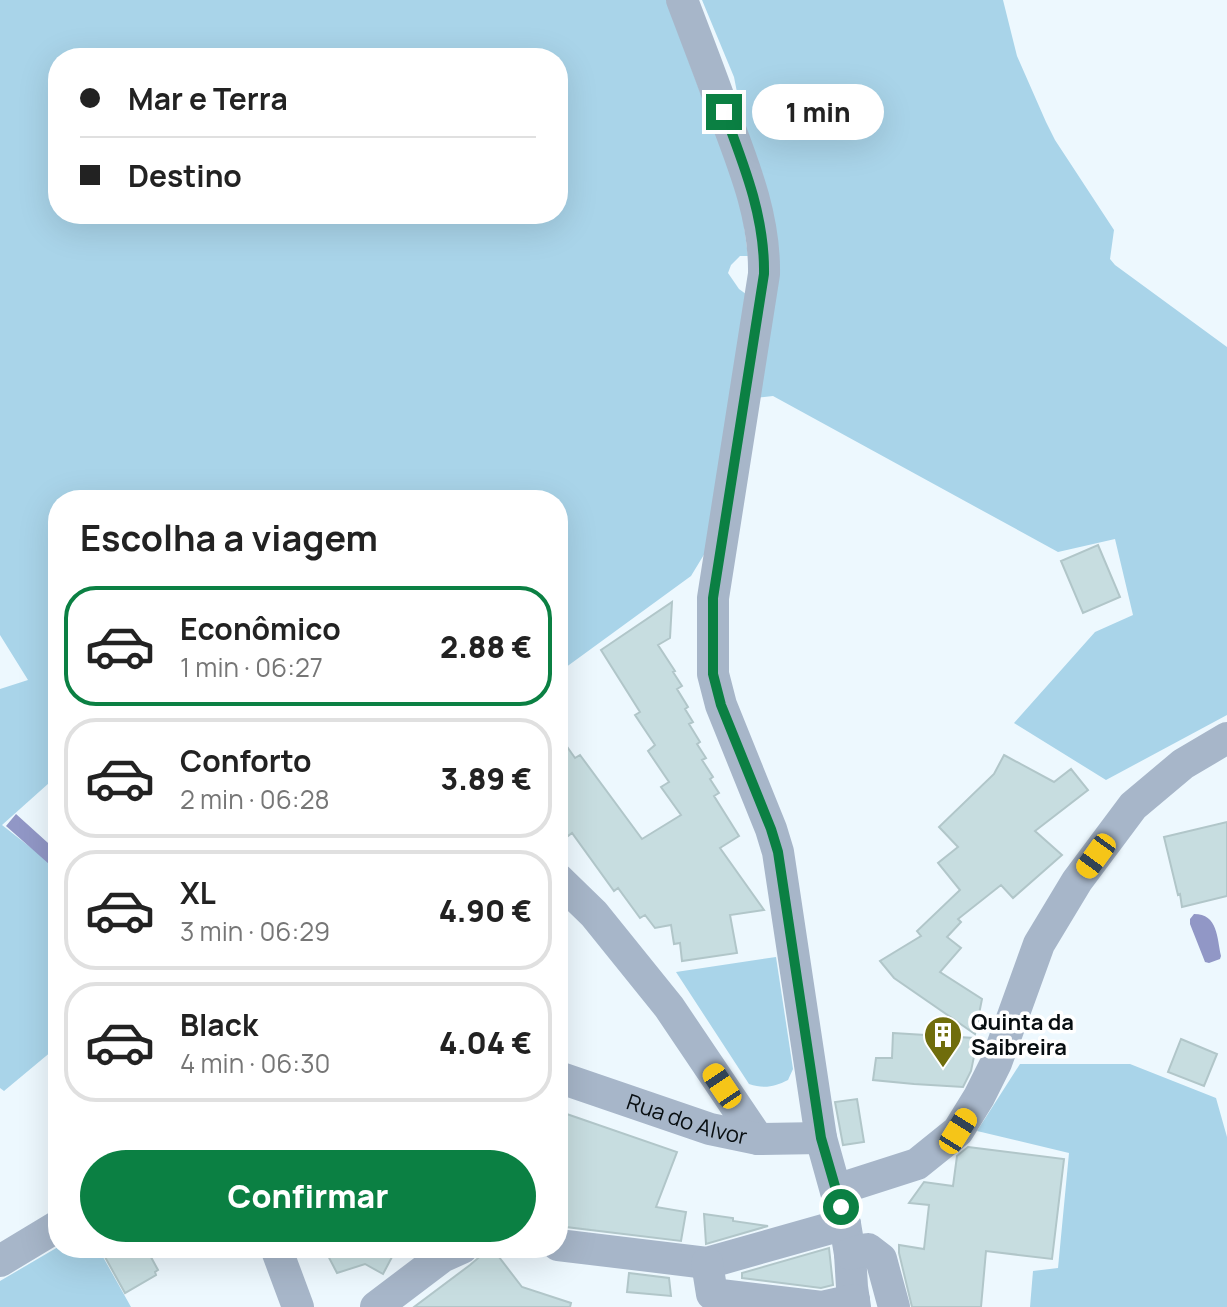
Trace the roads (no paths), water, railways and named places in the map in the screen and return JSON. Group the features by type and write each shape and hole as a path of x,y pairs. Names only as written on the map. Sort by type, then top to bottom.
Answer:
{"street":[{"path":"682,0 750,182 760,220 764,255 764,274 713,598 713,674 721,705 778,852 821,1138 848,1239 855,1304 822,1307 712,1294 707,1263"},
{"path":"836,1190 917,1164 958,1131 996,1063 1039,944 1077,881 1133,806 1183,764 1227,738"},
{"path":"568,889 594,914 669,1007 758,1139"},
{"name":"Rua do Alvor","path":"568,1080 710,1129 758,1139 821,1138"},
{"path":"0,1261 48,1232"},
{"path":"568,1246 707,1263 848,1239 881,1259 894,1307"},
{"path":"280,1258 298,1307"},
{"path":"376,1307 441,1258"}],"place":[{"name":"Quinta da Saibreira","path":"943,1069"}]}
